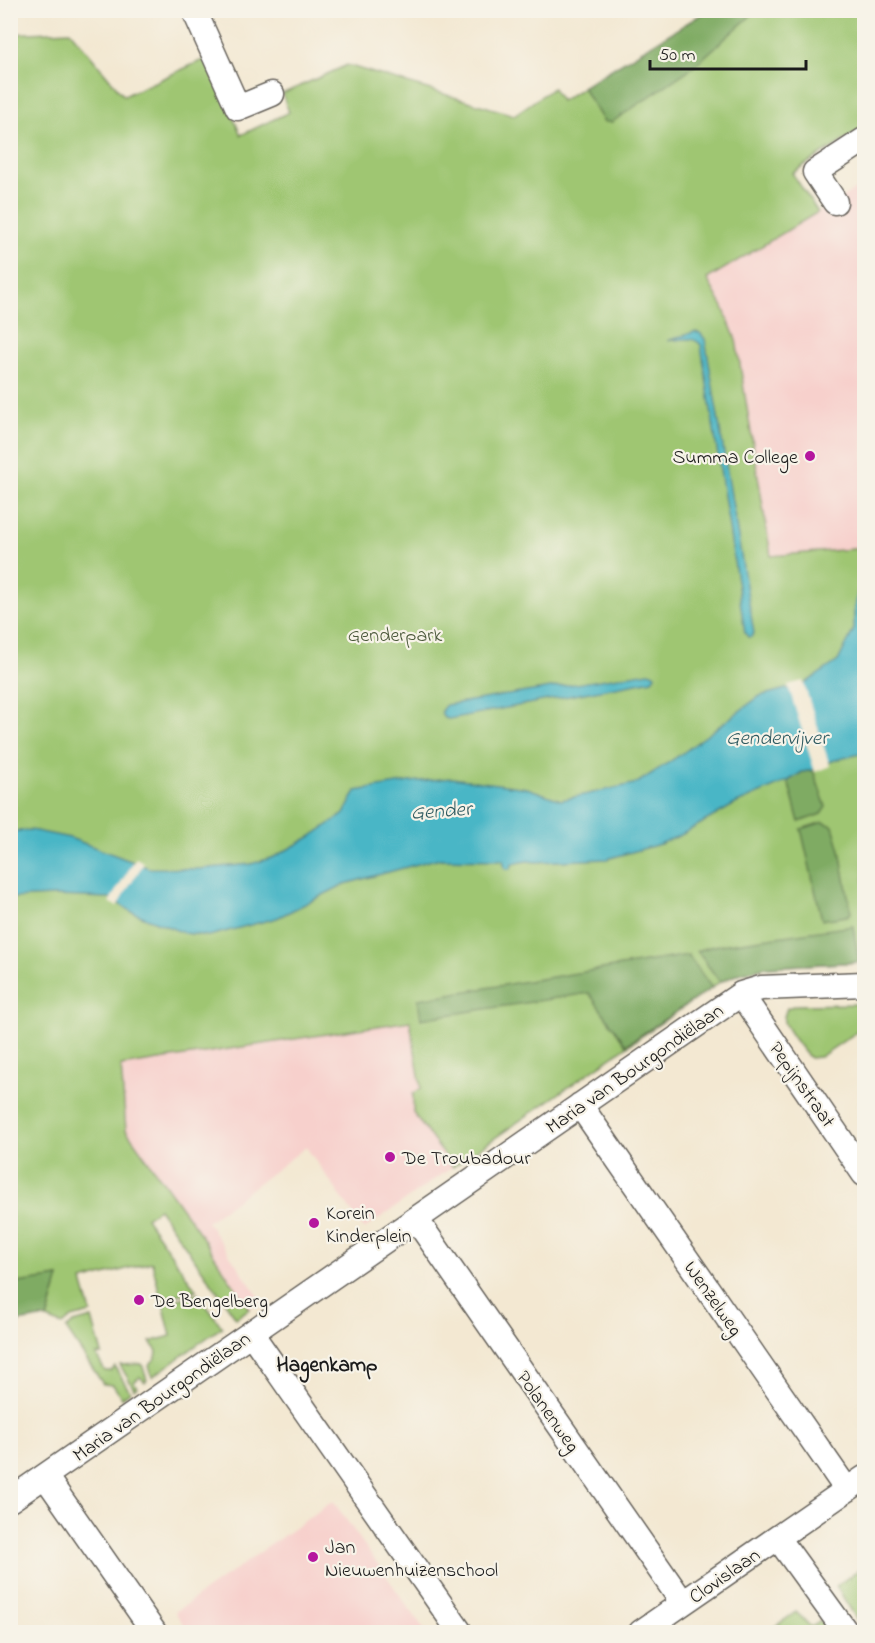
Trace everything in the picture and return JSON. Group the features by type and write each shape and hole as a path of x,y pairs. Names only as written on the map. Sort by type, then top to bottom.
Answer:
{"street":[{"path":"194,10 238,108 272,94"},
{"path":"835,202 814,172 864,140"},
{"name":"Maria van Bourgondiëlaan","path":"10,1500 741,994 761,988 864,984"},
{"name":"Pepijnstraat","path":"741,994 864,1174"},
{"name":"Wenzelweg","path":"580,1105 856,1484"},
{"name":"Polanenweg","path":"416,1219 683,1604"},
{"path":"251,1333 460,1632"},
{"path":"45,1476 154,1632"},
{"name":"Clovislaan","path":"641,1632 856,1484"},
{"name":"Clovislaan","path":"778,1538 846,1632"}],"shaded area":[{"name":"Summa College","path":"864,184 864,560 772,567 736,340 723,307 707,279"},
{"name":"De Troubadour","path":"589,993 626,1045 364,1229 306,1147 207,1222 261,1300 249,1309 197,1229 126,1130 120,1066"},
{"name":"Jan Nieuwenhuizenschool","path":"333,1501 426,1632 189,1632 175,1612"}],"green space":[{"name":"Genderpark","path":"707,11 864,11 864,128 792,173 818,212 707,279 723,307 736,340 771,556 864,548 864,962 765,967 738,974 720,982 453,1167 413,1113 413,1094 421,1088 410,1021 121,1066 126,1130 197,1229 249,1309 236,1318 159,1209 146,1218 196,1290 161,1299 152,1262 82,1281 91,1313 72,1318 62,1325 47,1319 59,1277 11,1285 10,34 70,31 124,96 207,58 241,135 289,112 282,94 347,65 514,115 553,88 561,101"},
{"path":"707,11 756,11 693,67 612,122 604,122 582,87"},
{"path":"813,770 826,807 821,814 799,822 788,781 802,772"},
{"path":"823,822 833,826 840,850 851,913 847,916 822,920 801,829"},
{"path":"853,926 859,962 765,967 738,974 720,982 697,951 713,946"},
{"path":"688,955 712,988 626,1045 589,993 421,1019 418,999"},
{"path":"864,1004 864,1027 820,1057 810,1058 784,1022 787,1008 796,1005"},
{"path":"59,1277 47,1319 11,1323 11,1284"},
{"path":"198,1294 222,1327 152,1377 149,1365 156,1358 157,1351 150,1342 171,1336 163,1303"},
{"path":"92,1318 102,1354 96,1355 105,1371 111,1371 115,1367 130,1392 122,1398 113,1385 103,1384 66,1329 74,1323"},
{"path":"142,1364 147,1380 145,1382 140,1377 134,1382 137,1387 134,1389 120,1365"},
{"path":"864,1566 864,1631 836,1586"},
{"path":"796,1612 811,1627 820,1620 827,1628 820,1632 767,1632"}],"water":[{"path":"694,332 700,333 705,339 754,633 751,637 745,633 701,345 690,339 667,341"},
{"name":"Gendervijver","path":"864,590 864,753 802,772 660,844 607,859 527,861 512,864 511,869 505,869 503,860 436,859 345,884 277,918 209,936 184,933 132,912 110,898 54,896 11,898 10,832 31,830 70,838 149,868 199,869 251,864 274,857 310,837 344,814 356,791 409,782 452,778 527,788 561,800 637,783 680,755 760,696 804,684 838,661 854,629 854,609 858,591"},
{"path":"649,672 655,676 652,680 449,719 444,718 442,713 446,705"}],"pier":[{"path":"803,681 830,766 815,772 788,685"},
{"path":"136,858 144,863 117,906 109,902"}],"place":[{"name":"Summa College","path":"810,456"},
{"name":"De Troubadour","path":"390,1157"},
{"name":"Korein Kinderplein","path":"314,1223"},
{"name":"De Bengelberg","path":"139,1300"},
{"name":"Jan Nieuwenhuizenschool","path":"313,1557"}],"district":[{"name":"Hagenkamp","path":"327,1364"}],"water label":[{"name":"Gender","path":"441,810"}]}
